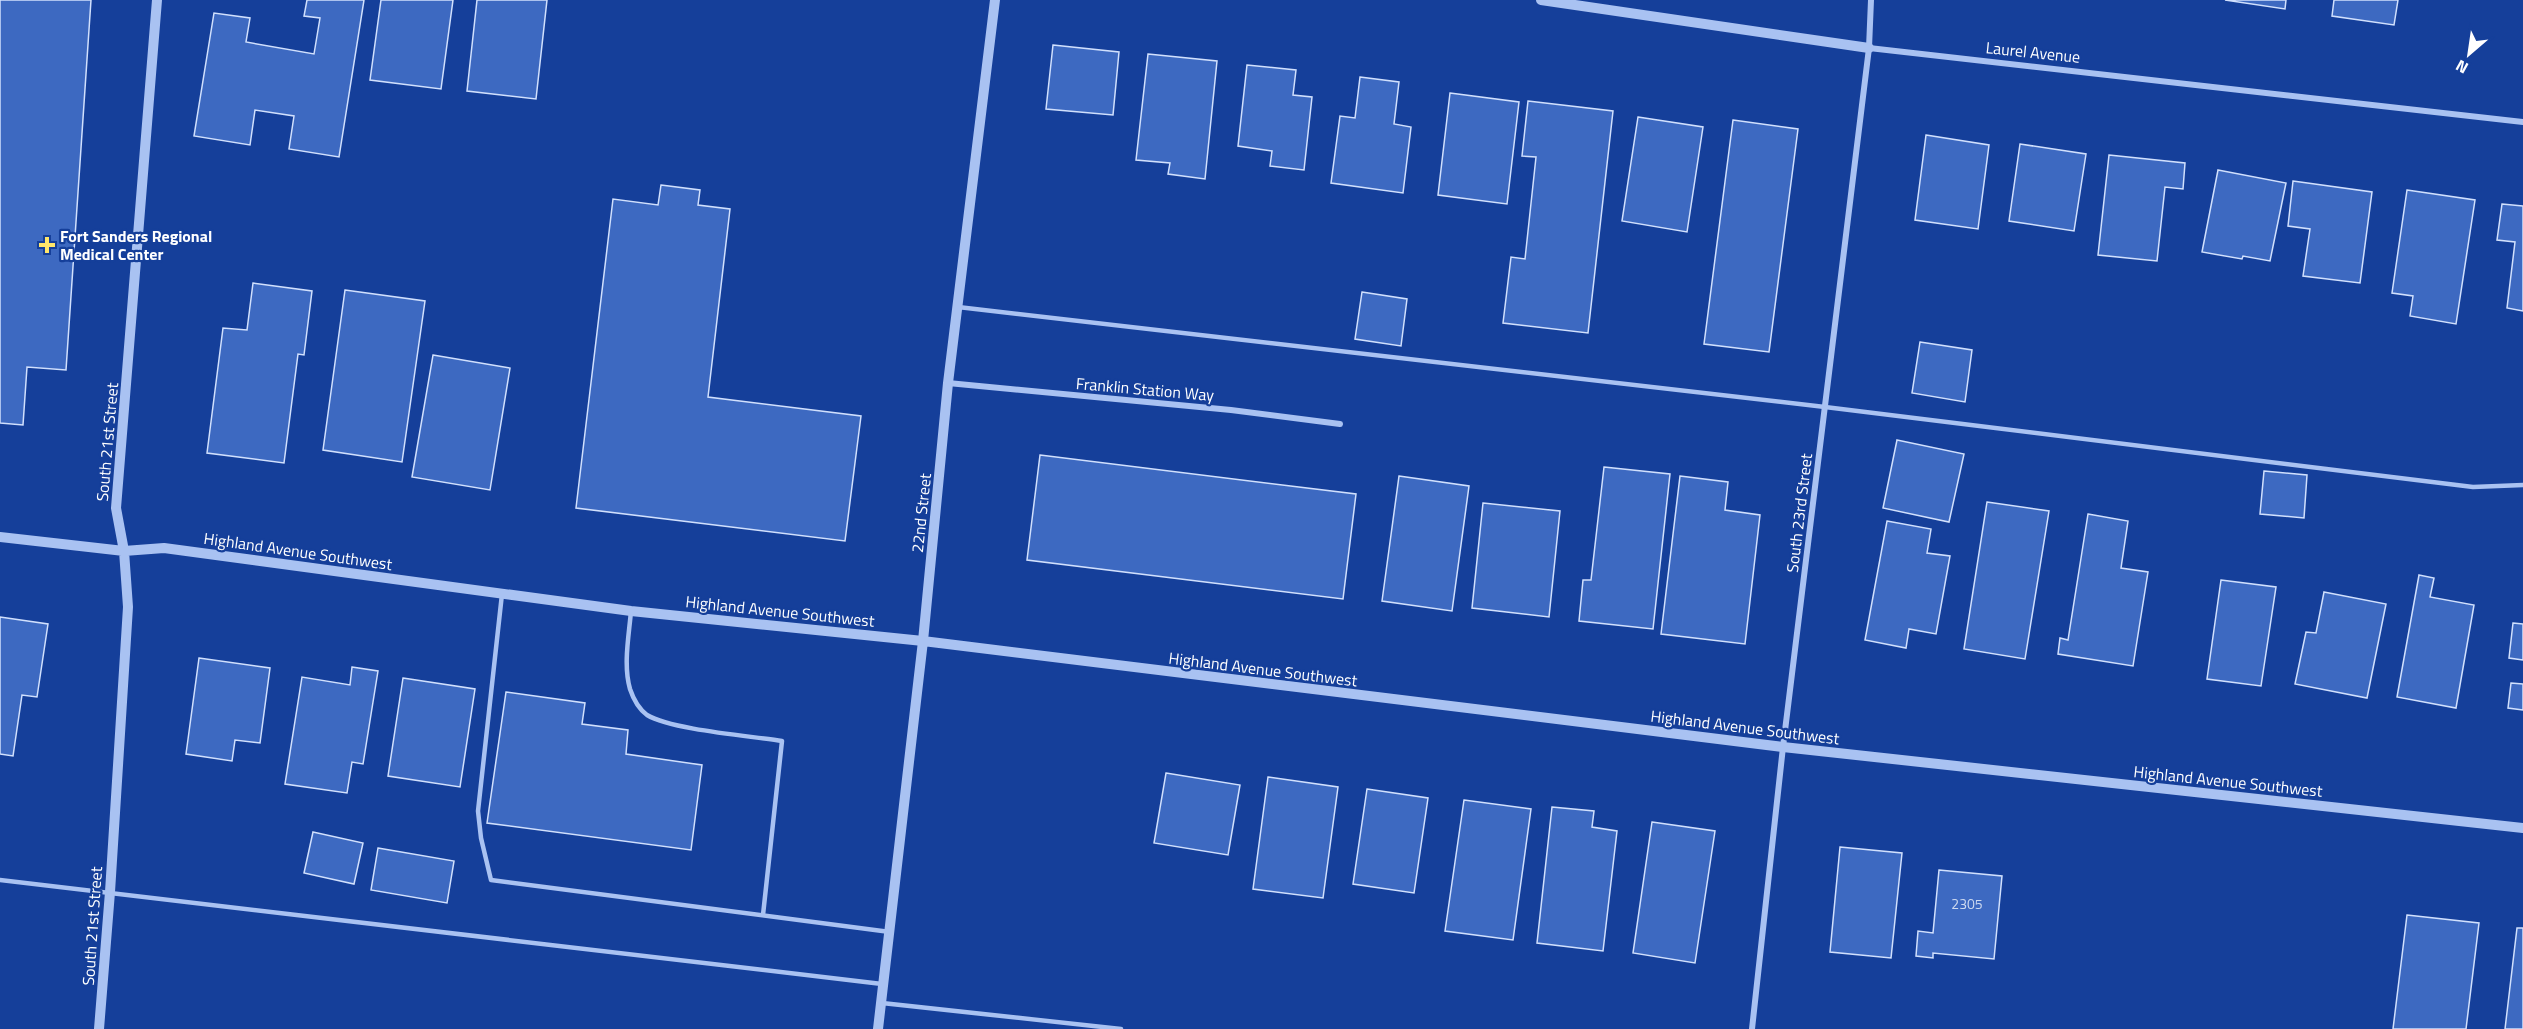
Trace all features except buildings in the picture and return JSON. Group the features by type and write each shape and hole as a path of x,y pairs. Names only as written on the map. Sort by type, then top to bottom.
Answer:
{"street":[{"name":"South 21st Street","path":"99,1029 111,892 128,607 124,551 116,508 157,0"},
{"name":"22nd Street","path":"878,1029 923,641 948,383 995,0"},
{"name":"Laurel Avenue","path":"1541,0 1869,48 2523,122"},
{"name":"South 23rd Street","path":"1752,1029 1783,747 1869,48 1872,0"},
{"name":"Franklin Station Way","path":"948,383 1231,410 1340,424"},
{"name":"Highland Avenue Southwest","path":"0,537 124,551 164,548 631,611 923,641 1783,747 2523,828"}],"lane":[{"path":"958,307 1825,407 2473,487 2523,485"},
{"path":"502,594 478,811 481,838 491,880 890,932"},
{"path":"631,611 627,662 629,687 636,703 645,714 660,721 689,727 782,741 764,915"},
{"path":"0,880 884,984"},
{"path":"881,1002 1121,1029"}],"place":[{"name":"Fort Sanders Regional Medical Center","path":"47,245"}]}
